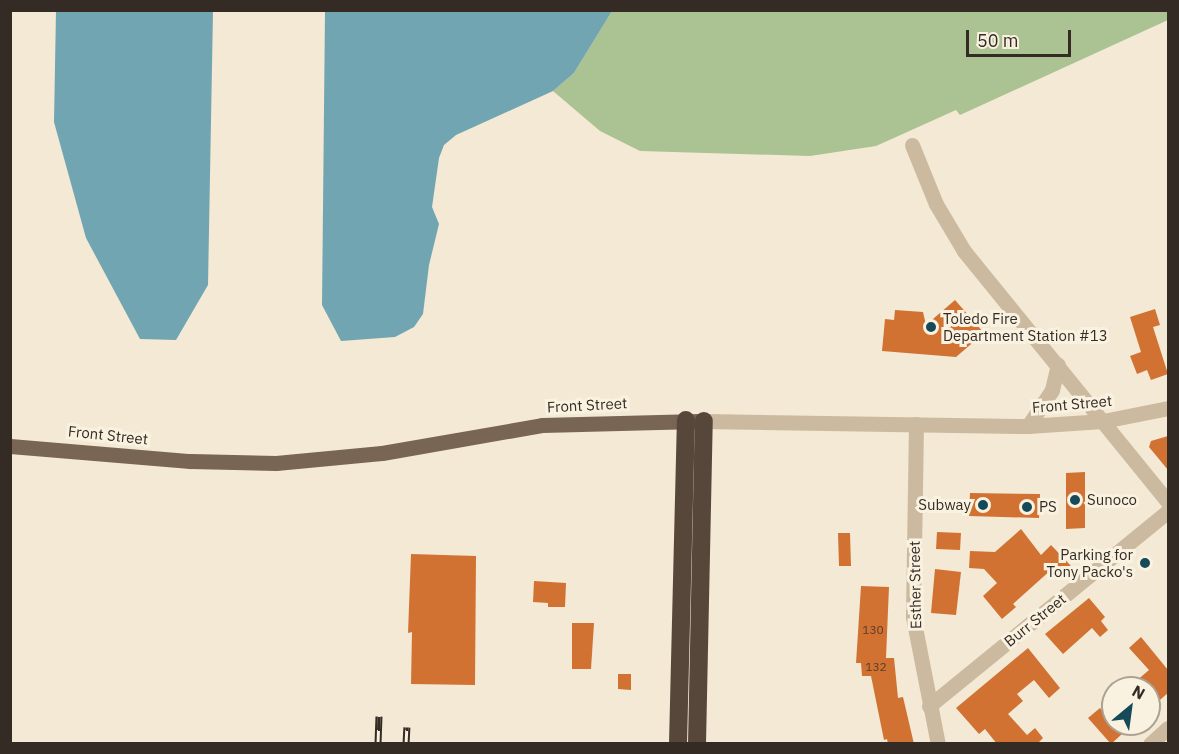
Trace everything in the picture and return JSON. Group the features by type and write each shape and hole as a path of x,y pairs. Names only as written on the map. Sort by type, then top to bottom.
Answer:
{"highway":[{"path":"678,744 695,421"},
{"path":"695,421 697,744"}],"main road":[{"name":"Front Street","path":"10,446 200,462 285,463 382,453 542,425 695,421"}],"street":[{"path":"912,146 936,204 964,250 1168,502"},
{"path":"1028,426 1052,390 1058,365"},
{"name":"Front Street","path":"695,421 1028,426 1103,421 1168,408"},
{"name":"Esther Street","path":"916,424 913,617 938,744"},
{"name":"Burr Street","path":"929,706 1168,511"},
{"path":"1150,744 1168,728"}],"green space":[{"path":"612,11 1168,11 1168,20 960,115 956,110 876,146 810,156 640,151 600,131 553,91 574,73"}],"water":[{"path":"56,11 213,11 208,285 176,340 140,339 86,238 54,122"},
{"path":"325,11 612,11 574,73 553,91 456,135 444,145 439,158 432,207 439,224 429,265 423,314 414,327 395,337 341,341 322,305"}],"building":[{"name":"Toledo Fire Department Station #13","path":"955,300 984,333 956,357 882,351 885,319 894,320 895,310 923,312 926,325"},
{"path":"1155,309 1160,325 1153,327 1168,374 1151,380 1147,370 1137,374 1130,356 1141,352 1130,317"},
{"path":"1168,436 1168,470 1149,447 1151,441"},
{"name":"Sunoco","path":"1085,472 1085,528 1066,529 1066,473"},
{"path":"970,493 1040,494 1039,518 969,516"},
{"path":"1021,529 1041,555 1051,545 1071,566 1060,577 1052,569 1013,604 1016,607 1002,619 983,596 997,583 984,569 969,568 970,551 995,552"},
{"path":"937,532 961,533 960,550 936,549"},
{"path":"838,533 850,533 851,566 839,566"},
{"path":"411,554 476,556 475,685 411,684 412,632 408,633"},
{"path":"935,569 961,572 956,615 931,613"},
{"path":"534,581 566,583 565,607 548,607 548,603 533,602"},
{"path":"861,586 889,587 886,658 894,658 898,698 903,697 914,744 888,744 887,739 884,740 871,676 862,676 861,663 856,663"},
{"path":"1089,598 1105,617 1101,621 1108,630 1100,637 1092,628 1063,654 1045,634"},
{"path":"572,623 594,623 591,669 572,669"},
{"path":"1141,637 1168,670 1168,693 1161,699 1161,676 1142,676 1149,670 1129,648"},
{"path":"1028,648 1060,688 1049,698 1034,680 1017,694 1023,701 1008,714 1027,735 1035,728 1043,738 1037,744 997,744 985,729 979,734 956,708"},
{"path":"618,674 631,674 631,690 618,689"},
{"path":"1100,708 1101,733 1088,718"},
{"path":"1104,736 1120,736 1111,744"}],"railway":[{"path":"378,744 379,716"},
{"path":"406,744 407,727"}],"place":[{"name":"Toledo Fire Department Station #13","path":"931,327"},
{"name":"Sunoco","path":"1075,500"},
{"name":"Subway","path":"983,505"},
{"name":"PS","path":"1027,507"},
{"name":"Parking for Tony Packo's","path":"1145,563"}]}
